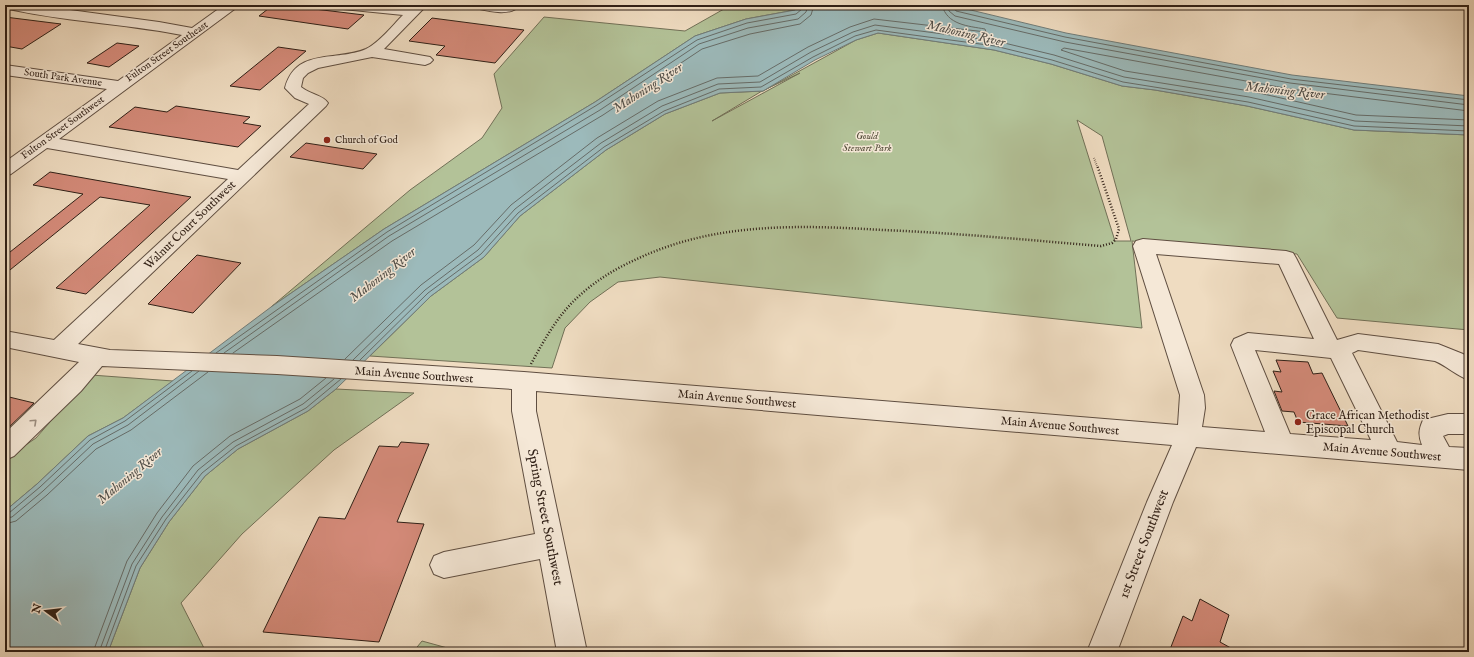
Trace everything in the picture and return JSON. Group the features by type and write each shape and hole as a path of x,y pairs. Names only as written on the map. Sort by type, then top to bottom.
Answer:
{"street":[{"path":"10,5 54,13 159,26 194,33"},
{"name":"Fulton Street Southeast","path":"121,86 233,5"},
{"path":"343,5 417,9"},
{"path":"480,5 510,8 513,5"},
{"path":"372,52 417,9"},
{"path":"372,52 425,60"},
{"name":"Walnut Court Southwest","path":"60,348 320,103 301,96 293,88 293,79 299,73 309,65 372,52"},
{"name":"South Park Avenue","path":"5,70 121,86"},
{"name":"Fulton Street Southwest","path":"5,170 121,86"},
{"path":"43,142 242,176"},
{"name":"1st Street Southwest","path":"1102,652 1173,468 1188,436 1193,406 1192,395 1143,246 1286,258 1335,349"},
{"name":"Main Avenue Southwest","path":"5,339 104,357 277,365 524,382 1469,459"},
{"path":"1282,444 1242,345 1248,341 1335,349 1358,342 1438,353 1455,360 1469,371"},
{"path":"1335,349 1342,358 1390,452"},
{"path":"5,449 73,384 104,357"},
{"name":"Spring Street Southwest","path":"524,382 524,411 572,652"},
{"path":"1442,457 1431,437 1432,427 1448,424 1469,424"},
{"path":"444,565 550,544"}],"path":[{"path":"524,382 539,344 547,331 562,312 588,288 610,272 635,259 692,238 755,228 815,227 938,232 1102,246 1109,245 1115,242 1119,236 1119,229 1094,158"}],"green space":[{"path":"731,5 802,5 795,10 746,19 695,36 595,102 384,229 271,307 410,190 482,138 502,108 494,74 544,17 685,31"},
{"name":"Gould Stewart Park","path":"878,33 994,50 1051,64 1122,86 1155,90 1247,106 1354,130 1469,135 1469,330 1337,318 1297,254 1132,241 1142,328 660,277 618,282 590,302 565,328 552,368 370,356 431,296 484,257 520,216 606,150 665,114 720,93 762,91 712,121 800,73 769,88 856,40","holes":["1077,120 1102,136 1131,241 1115,241"]},
{"path":"91,375 173,381 123,418 88,436 37,484 5,511 5,459 36,438"},
{"path":"336,389 414,393 334,450 242,534 181,603 206,652 108,652 140,568 169,522 205,476 238,449 308,411"},
{"path":"422,641 462,652 413,652"}],"water":[{"name":"Mahoning River","path":"801,5 950,5 1066,33 1292,75 1469,96 1469,135 1354,130 1247,106 1155,90 1122,86 1051,64 994,50 878,33 856,40 815,60 763,91 720,93 665,114 606,150 520,216 484,257 431,296 336,389 308,411 238,449 205,476 169,522 140,568 108,652 5,652 5,511 37,484 88,436 123,418 271,307 384,229 595,102 695,36 746,19 795,10"}],"building":[{"path":"273,5 301,5 298,7 364,15 348,29 259,16"},
{"path":"5,17 61,24 22,49 5,46"},
{"path":"432,18 524,30 495,63 436,55 445,46 409,41"},
{"path":"117,43 139,46 109,67 87,63"},
{"path":"278,47 306,51 260,90 230,86"},
{"path":"176,106 250,117 243,123 261,126 238,147 109,127 135,107 167,112"},
{"path":"306,143 377,154 363,169 290,157"},
{"path":"50,172 191,197 86,294 56,288 150,205 100,197 5,274 5,256 83,194 33,185"},
{"path":"197,255 241,263 193,313 148,304"},
{"path":"1276,360 1308,362 1313,374 1322,373 1348,426 1298,422 1294,412 1282,411 1274,391 1282,392 1273,371 1281,372"},
{"path":"5,396 34,403 5,431"},
{"path":"401,442 429,444 397,522 424,524 379,642 263,632 319,517 345,519 379,446 398,447"},
{"path":"1200,599 1229,615 1220,642 1238,652 1169,652 1183,616 1192,621"}],"place":[{"name":"Church of God","path":"327,140"},
{"name":"Grace African Methodist Episcopal Church","path":"1298,422"}]}
